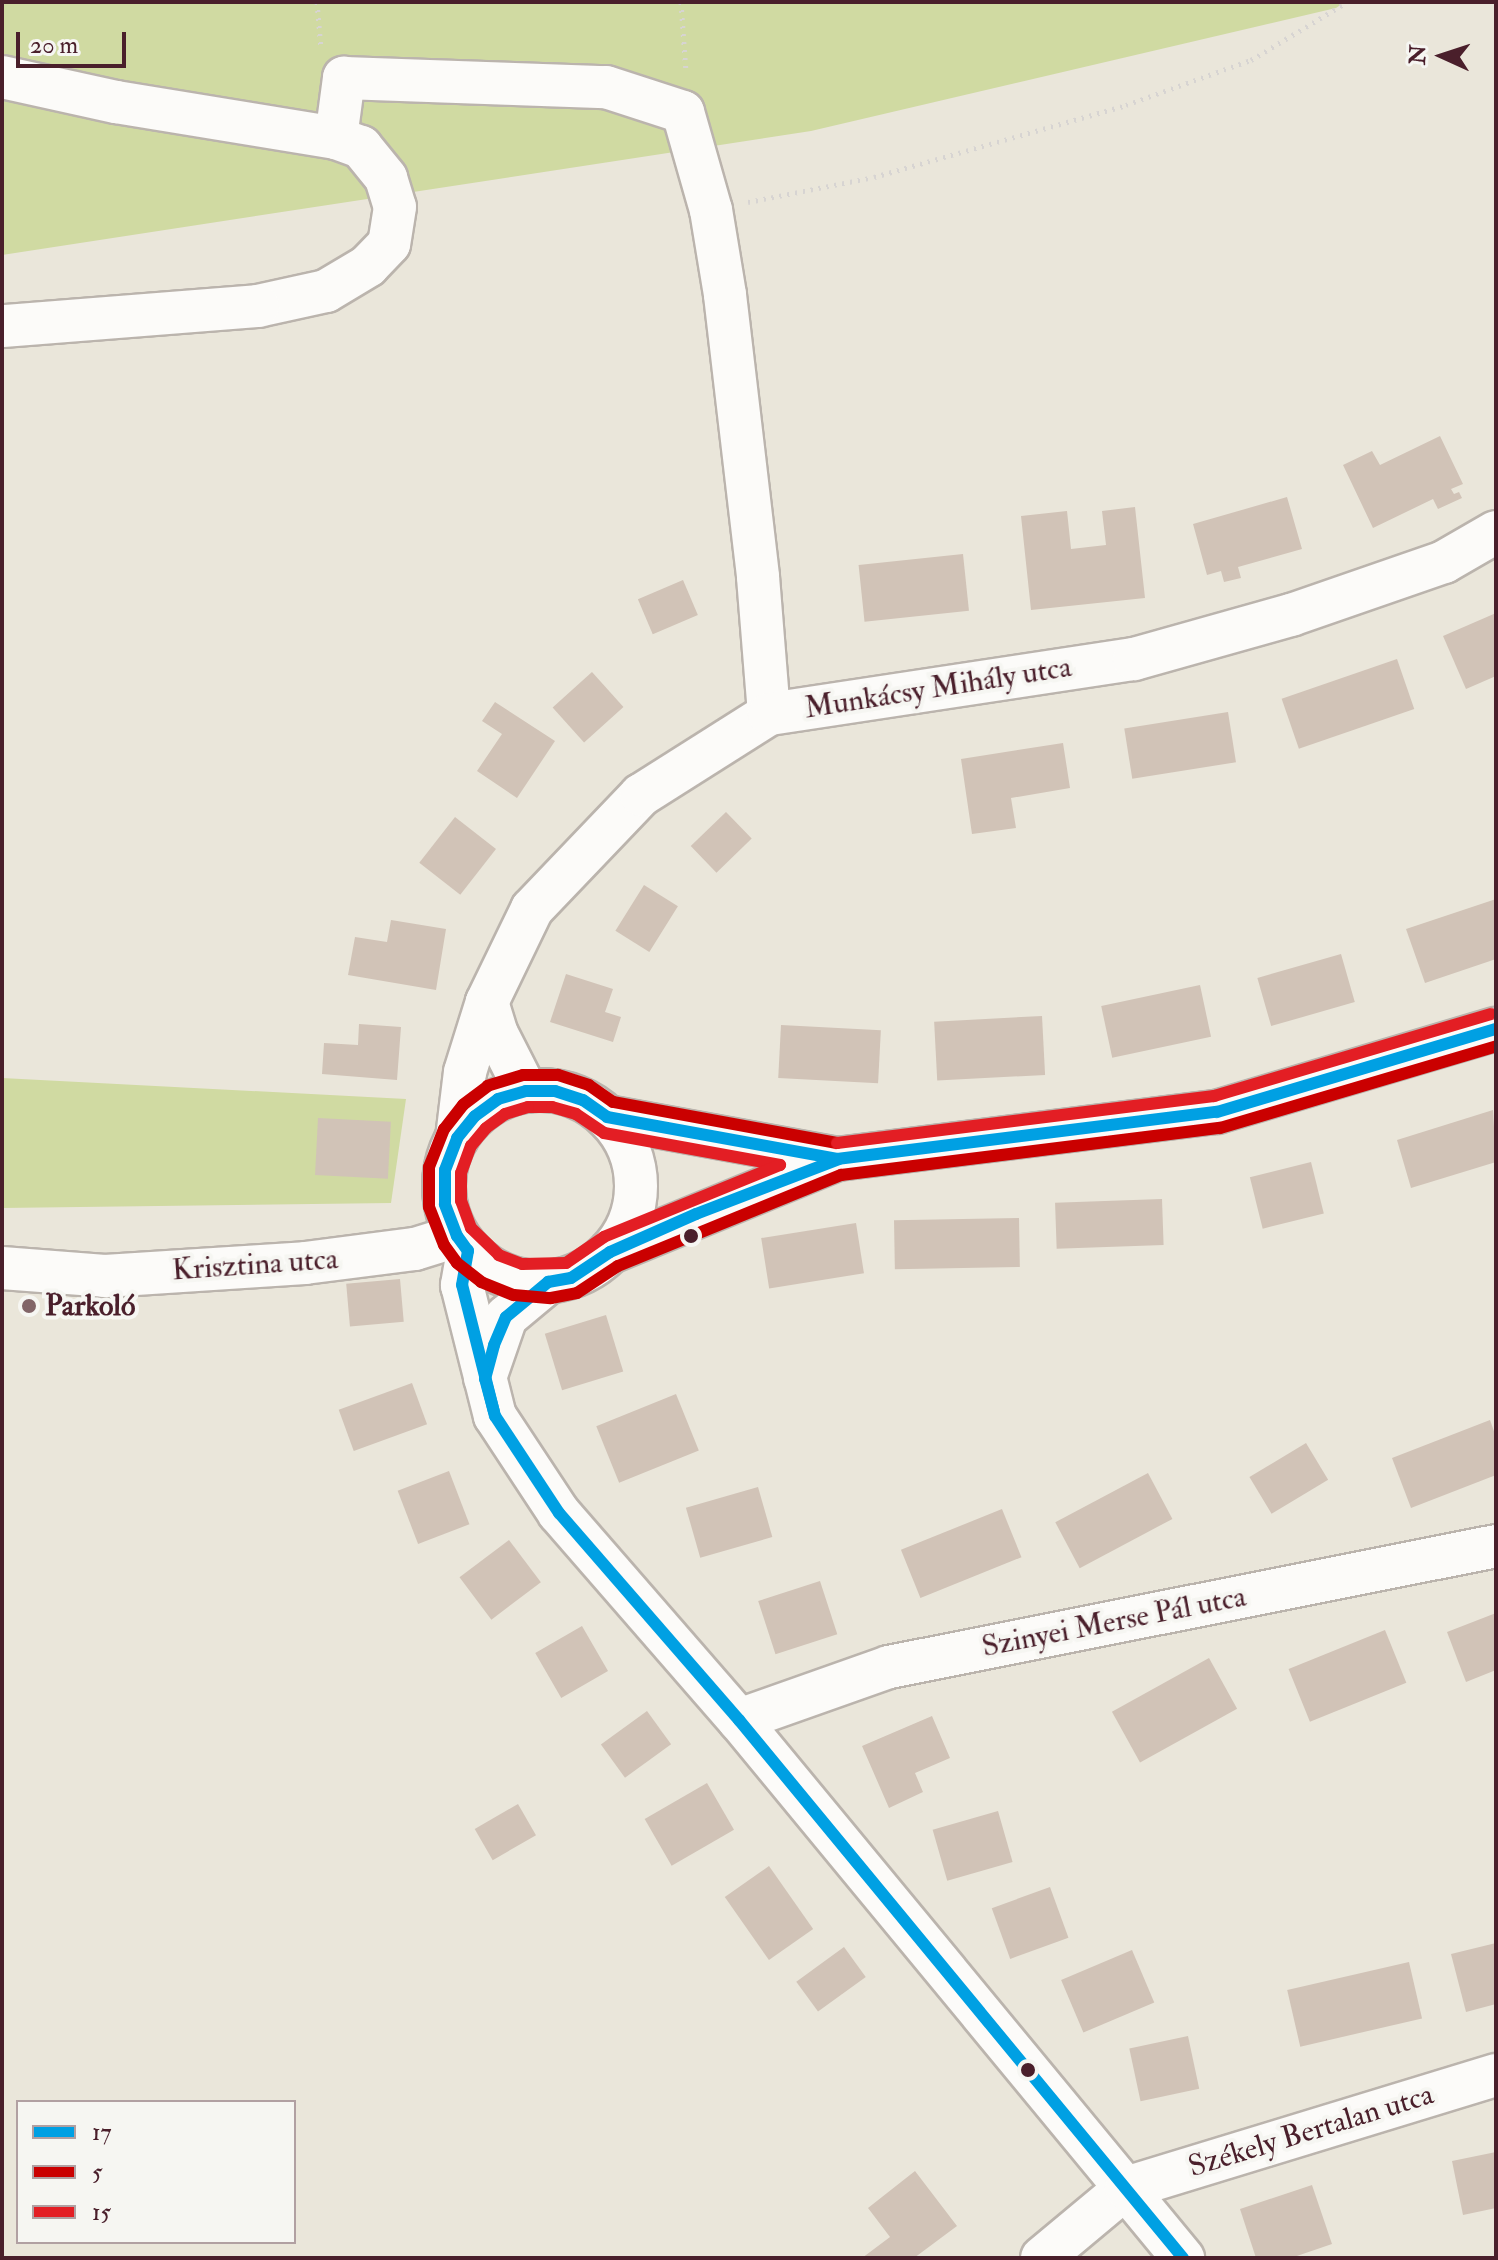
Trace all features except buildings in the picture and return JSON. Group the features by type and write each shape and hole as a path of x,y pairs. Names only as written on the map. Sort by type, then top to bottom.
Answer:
{"street":[{"path":"2,77 116,102 336,138 361,147 386,178 395,207 389,244 368,266 326,291 258,306 2,326"},
{"path":"336,138 344,78 606,87 683,112 711,210 733,358 769,714"},
{"name":"Munkácsy Mihály utca","path":"457,1138 465,1072 487,1002 532,909 641,795 769,714 1134,659 1347,596 1444,562 1496,532"},
{"path":"487,1002 497,1034 526,1091"},
{"path":"610,1252 631,1215 635,1173 620,1134 607,1117 583,1100 555,1091 526,1091 498,1099 475,1116 457,1138 445,1170 445,1204 463,1243 491,1269 518,1280 548,1282 571,1278 592,1267 610,1252 837,1159 1217,1112 1496,1029"},
{"path":"607,1117 837,1159"},
{"path":"463,1243 462,1285 495,1416 559,1513 739,1720 1183,2258"},
{"name":"Krisztina utca","path":"2,1268 105,1276 305,1263 463,1243"},
{"path":"485,1379 506,1317 548,1282"},
{"name":"Szinyei Merse Pál utca","path":"739,1720 889,1667 1496,1546"},
{"name":"Székely Bertalan utca","path":"1126,2188 1496,2075"},
{"path":"1042,2258 1126,2188"}],"path":[{"path":"681,2 686,77 683,112"},
{"path":"711,210 874,177 1126,105 1251,60 1347,2"}],"green space":[{"path":"2,2 1345,2 1336,8 811,131 2,255"},
{"path":"2,1078 406,1099 391,1203 2,1208"}],"transit line":[{"name":"15","path":"837,1143 1214,1096 1491,1014"},
{"name":"17","path":"1183,2258 739,1720 559,1513 495,1416 462,1285 468,1251 457,1236 445,1204 445,1170 457,1138 475,1116 498,1099 526,1091 555,1091 583,1100 607,1117 837,1159 1217,1112 1496,1029"},
{"name":"5","path":"837,1143 613,1102 589,1085 558,1075 523,1075 488,1086 463,1105 444,1129 429,1167 429,1207 444,1245 457,1263 481,1282 514,1295 551,1298 577,1293 618,1266 841,1175 1220,1128 1496,1046"},
{"name":"15","path":"528,1107 552,1107 576,1114 604,1133 780,1165 604,1237 566,1263 522,1264 499,1255 471,1228 461,1201 461,1173 471,1146 486,1128 505,1114 528,1107"},
{"name":"17","path":"494,1412 485,1379 494,1345 506,1317 548,1282 571,1278 610,1252 696,1214 839,1159"}],"place":[{"name":"Parkoló","path":"29,1306"}]}
